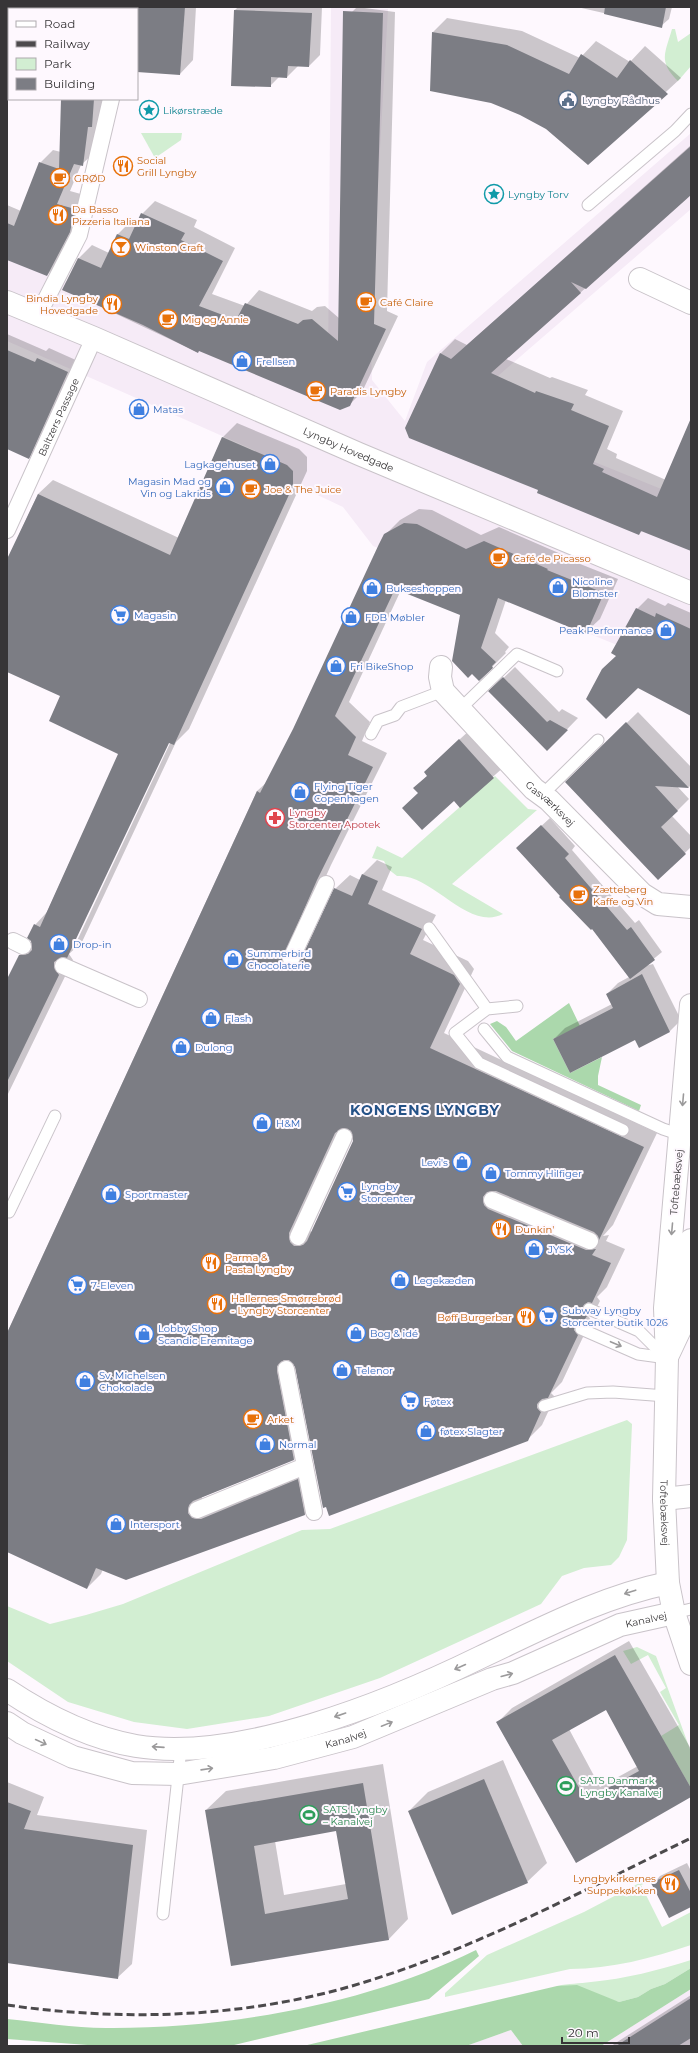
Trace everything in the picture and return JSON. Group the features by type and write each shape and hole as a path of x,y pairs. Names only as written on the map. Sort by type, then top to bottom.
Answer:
{"street":[{"path":"38,315 79,235 111,100"},
{"path":"640,279 691,303"},
{"name":"Lyngby Hovedgade","path":"7,302 94,338 346,449 691,593"},
{"name":"Baltzers Passage","path":"7,530 94,338"},
{"path":"441,667 440,677 443,691"},
{"name":"Gasværksvej","path":"443,691 459,710 534,789 549,800 642,894 658,904 691,907"},
{"path":"291,959 326,884"},
{"path":"63,966 139,999"},
{"name":"Toftebæksvej","path":"691,1005 686,1135 665,1308 667,1358 664,1499 668,1582 683,1611 691,1664"},
{"path":"298,1238 344,1137"},
{"path":"492,1200 590,1241"},
{"name":"Toftebæksvej","path":"667,1358 684,1321 691,1240"},
{"path":"286,1369 314,1512"},
{"path":"197,1510 305,1466"},
{"path":"664,1499 691,1496"},
{"path":"7,1690 32,1707 80,1729 137,1746 182,1749 253,1740 332,1718 392,1698 480,1658 565,1616 619,1595 668,1582"},
{"name":"Kanalvej","path":"7,1723 22,1733 73,1757 132,1774 178,1774 274,1758 353,1737 492,1679 513,1673 620,1625 683,1611"}],"lane":[{"path":"588,205 675,130 691,114"},
{"path":"459,710 517,654 557,671"},
{"path":"371,734 378,722 394,715 401,707 443,691"},
{"path":"542,795 598,740"},
{"path":"429,928 487,1009"},
{"path":"517,1006 487,1009 455,1033 479,1063 623,1130"},
{"path":"484,1029 507,1057 663,1129 686,1135"},
{"path":"9,1212 55,1116"},
{"path":"590,1309 639,1331 667,1358"},
{"path":"580,1329 638,1354 667,1358"},
{"path":"544,1406 587,1394 614,1392 666,1396"},
{"path":"163,1914 182,1749"}],"shaded area":[{"path":"331,8 388,9 370,324 372,380 405,421 427,362 691,133 691,209 461,408 691,501 691,675 373,546 343,507 292,483 254,450 7,341 7,257 299,379 328,364"},
{"path":"691,1989 691,2046 601,2046"},
{"path":"511,2030 523,2046 466,2046"}],"green space":[{"path":"672,29 675,29 678,42 691,33 691,66 678,81 665,62 666,51"},
{"path":"141,133 182,133 181,140 155,158"},
{"path":"495,776 528,809 537,810 452,884 503,914 490,917 477,915 463,909 423,883 410,878 397,876 388,869 384,861 372,858 377,846 402,858"},
{"path":"569,1003 580,1026 553,1039 570,1073 602,1057 598,1076 598,1085 641,1105 639,1111 512,1051 490,1024 497,1021 506,1027 516,1041"},
{"path":"627,1420 632,1424 627,1540 619,1557 611,1565 584,1568 562,1576 541,1604 380,1678 269,1716 187,1729 134,1722 68,1702 7,1661 7,1606 50,1624 123,1604 302,1530 330,1529"},
{"path":"637,1647 656,1656 691,1752 691,1788 661,1736 679,1725 660,1692 666,1688 648,1655 631,1664 623,1651"},
{"path":"645,1880 646,1883 641,1885 662,1927 691,1912 691,1945 631,1962 585,1969 570,1969 445,1997 445,1993 487,1955 584,1912"},
{"path":"476,1950 479,1956 429,1999 230,2046 101,2046 7,2039 7,2019 94,2028 152,2027 200,2024 296,2010 343,1999 390,1985 434,1969"},
{"path":"691,1960 691,1968 665,1984 651,1989 638,1997 619,2002 557,1986 604,1981 654,1971"},
{"path":"691,1968 691,1989 601,2046 523,2046 511,2030 466,2046 303,2046 557,1986 577,1985 619,2002 638,1997 651,1989 665,1984"}],"building":[{"path":"185,7 180,75 138,72 137,8"},
{"path":"605,7 666,7 662,28 604,14"},
{"path":"234,10 312,13 309,67 288,66 287,78 271,77 271,87 231,86"},
{"path":"343,11 383,13 374,324 386,329 350,406 340,410 199,351 198,353 143,325 62,290 78,258 101,268 117,234 129,239 141,213 185,233 181,240 223,261 199,306 236,320 245,303 298,324 303,320 312,319 338,341"},
{"name":"Lyngby Rådhus","path":"432,32 507,45 569,74 581,54 617,78 630,60 668,94 588,165 546,129 520,115 491,103 430,91"},
{"path":"61,100 94,100 92,127 88,127 83,166 74,164 57,204 75,209 70,232 47,276 7,260 7,223 14,226 39,162 59,169"},
{"path":"691,146 691,195 586,289 571,282 581,293 491,373 535,393 536,391 574,404 571,410 609,426 593,464 604,469 602,472 657,497 691,418 691,551 641,531 639,535 537,493 538,490 409,438 405,428 440,353 451,359"},
{"path":"7,350 35,362 37,358 68,372 29,459 7,449"},
{"name":"Magasin","path":"222,437 287,465 293,471 293,486 174,745 169,743 67,958 62,957 54,962 54,967 59,975 7,1082 7,979 19,955 28,954 32,950 31,941 27,938 34,924 40,927 118,754 49,721 60,696 7,672 7,559 38,494 170,555"},
{"name":"Lyngby Storcenter","path":"404,523 417,524 466,549 484,541 548,569 547,570 604,593 586,634 498,598 481,648 496,662 492,666 493,668 479,681 472,674 468,678 452,661 460,615 395,589 335,716 356,737 348,755 373,767 317,880 282,960 283,965 291,968 299,963 334,888 352,896 362,874 378,881 368,904 422,929 410,954 454,975 460,984 430,1048 644,1147 599,1240 598,1236 594,1232 496,1191 487,1192 483,1197 484,1205 488,1209 586,1250 596,1249 592,1255 611,1263 592,1303 588,1302 583,1306 582,1310 587,1316 583,1322 577,1323 575,1326 574,1330 578,1335 548,1398 542,1399 537,1404 537,1408 541,1412 528,1441 329,1516 326,1507 323,1508 295,1367 289,1360 284,1360 277,1366 277,1371 294,1460 193,1501 189,1505 188,1513 192,1518 201,1519 298,1479 305,1515 126,1580 96,1568 87,1589 7,1552 7,1333 257,791 260,793 293,729 384,534","holes":["343,1128 351,1131 353,1141 307,1241 303,1245 294,1246 290,1242 289,1233 335,1133"]},
{"path":"636,608 655,617 656,613 691,629 691,716 638,688 606,719 586,699 602,669 616,656 611,653"},
{"path":"503,677 547,722 550,720 568,730 547,751 488,691"},
{"path":"626,722 689,788 655,786 678,811 661,827 686,854 658,880 565,782"},
{"path":"459,739 494,778 460,808 454,801 422,830 402,808 418,793 413,788 427,776 424,772"},
{"path":"541,825 569,854 565,858 627,930 631,927 655,960 630,979 592,929 591,930 559,897 560,896 516,848"},
{"path":"642,974 670,1032 639,1048 635,1040 570,1073 553,1039 613,1008 606,994"},
{"path":"615,1655 691,1788 691,1797 576,1863 496,1722","holes":["606,1710 639,1771 586,1800 552,1740"]},
{"path":"484,1779 528,1883 452,1915 408,1811"},
{"path":"363,1783 389,1940 231,1966 205,1810","holes":["336,1831 348,1899 265,1914 254,1846"]},
{"path":"7,1802 31,1811 24,1829 133,1845 118,1979 7,1963"},
{"path":"679,1870 691,1893 691,1907 669,1918 651,1883"},
{"path":"691,1998 691,2038 678,2046 616,2046"}],"railway":[{"path":"7,2005 97,2014 142,2015 232,2010 321,1994 365,1982 407,1968 490,1935 691,1838"}],"place":[{"name":"Lyngby Rådhus","path":"568,100"},
{"name":"Likørstræde","path":"149,110"},
{"name":"Social Grill Lyngby","path":"123,166"},
{"name":"GRØD","path":"60,178"},
{"name":"Lyngby Torv","path":"494,194"},
{"name":"Da Basso Pizzeria Italiana","path":"58,215"},
{"name":"Winston Craft","path":"121,247"},
{"name":"Café Claire","path":"366,302"},
{"name":"Bindia Lyngby Hovedgade","path":"112,304"},
{"name":"Mig og Annie","path":"168,319"},
{"name":"Frellsen","path":"242,361"},
{"name":"Paradis Lyngby","path":"316,391"},
{"name":"Matas","path":"139,409"},
{"name":"Lagkagehuset","path":"270,464"},
{"name":"Magasin Mad og Vin og Lakrids","path":"225,487"},
{"name":"Joe & The Juice","path":"251,489"},
{"name":"Café de Picasso","path":"499,558"},
{"name":"Nicoline Blomster","path":"558,587"},
{"name":"Bukseshoppen","path":"372,588"},
{"name":"Magasin","path":"120,615"},
{"name":"FDB Møbler","path":"351,617"},
{"name":"Peak Performance","path":"666,630"},
{"name":"Fri BikeShop","path":"336,666"},
{"name":"Flying Tiger Copenhagen","path":"300,792"},
{"name":"Lyngby Storcenter Apotek","path":"275,818"},
{"name":"Zætteberg Kaffe og Vin","path":"579,895"},
{"name":"Drop-in","path":"59,944"},
{"name":"Summerbird Chocolaterie","path":"233,959"},
{"name":"Flash","path":"211,1018"},
{"name":"Dulong","path":"181,1047"},
{"name":"H&M","path":"262,1123"},
{"name":"Levi's","path":"462,1162"},
{"name":"Tommy Hilfiger","path":"491,1173"},
{"name":"Lyngby Storcenter","path":"347,1192"},
{"name":"Sportmaster","path":"111,1194"},
{"name":"Dunkin'","path":"501,1229"},
{"name":"JYSK","path":"534,1249"},
{"name":"Parma & Pasta Lyngby","path":"211,1263"},
{"name":"Legekæden","path":"400,1280"},
{"name":"7-Eleven","path":"77,1285"},
{"name":"Hallernes Smørrebrød - Lyngby Storcenter","path":"217,1304"},
{"name":"Subway Lyngby Storcenter butik 1026","path":"548,1316"},
{"name":"Bøff Burgerbar","path":"526,1317"},
{"name":"Bog & idé","path":"356,1333"},
{"name":"Lobby Shop Scandic Eremitage","path":"144,1334"},
{"name":"Telenor","path":"342,1370"},
{"name":"Sv. Michelsen Chokolade","path":"85,1381"},
{"name":"Føtex","path":"410,1401"},
{"name":"Arket","path":"253,1419"},
{"name":"føtex Slagter","path":"426,1431"},
{"name":"Normal","path":"265,1444"},
{"name":"Intersport","path":"116,1524"},
{"name":"SATS Danmark Lyngby Kanalvej","path":"566,1786"},
{"name":"SATS Lyngby – Kanalvej","path":"309,1815"},
{"name":"Lyngbykirkernes Suppekøkken","path":"670,1884"}],"district":[{"name":"KONGENS LYNGBY","path":"425,1110"}]}
